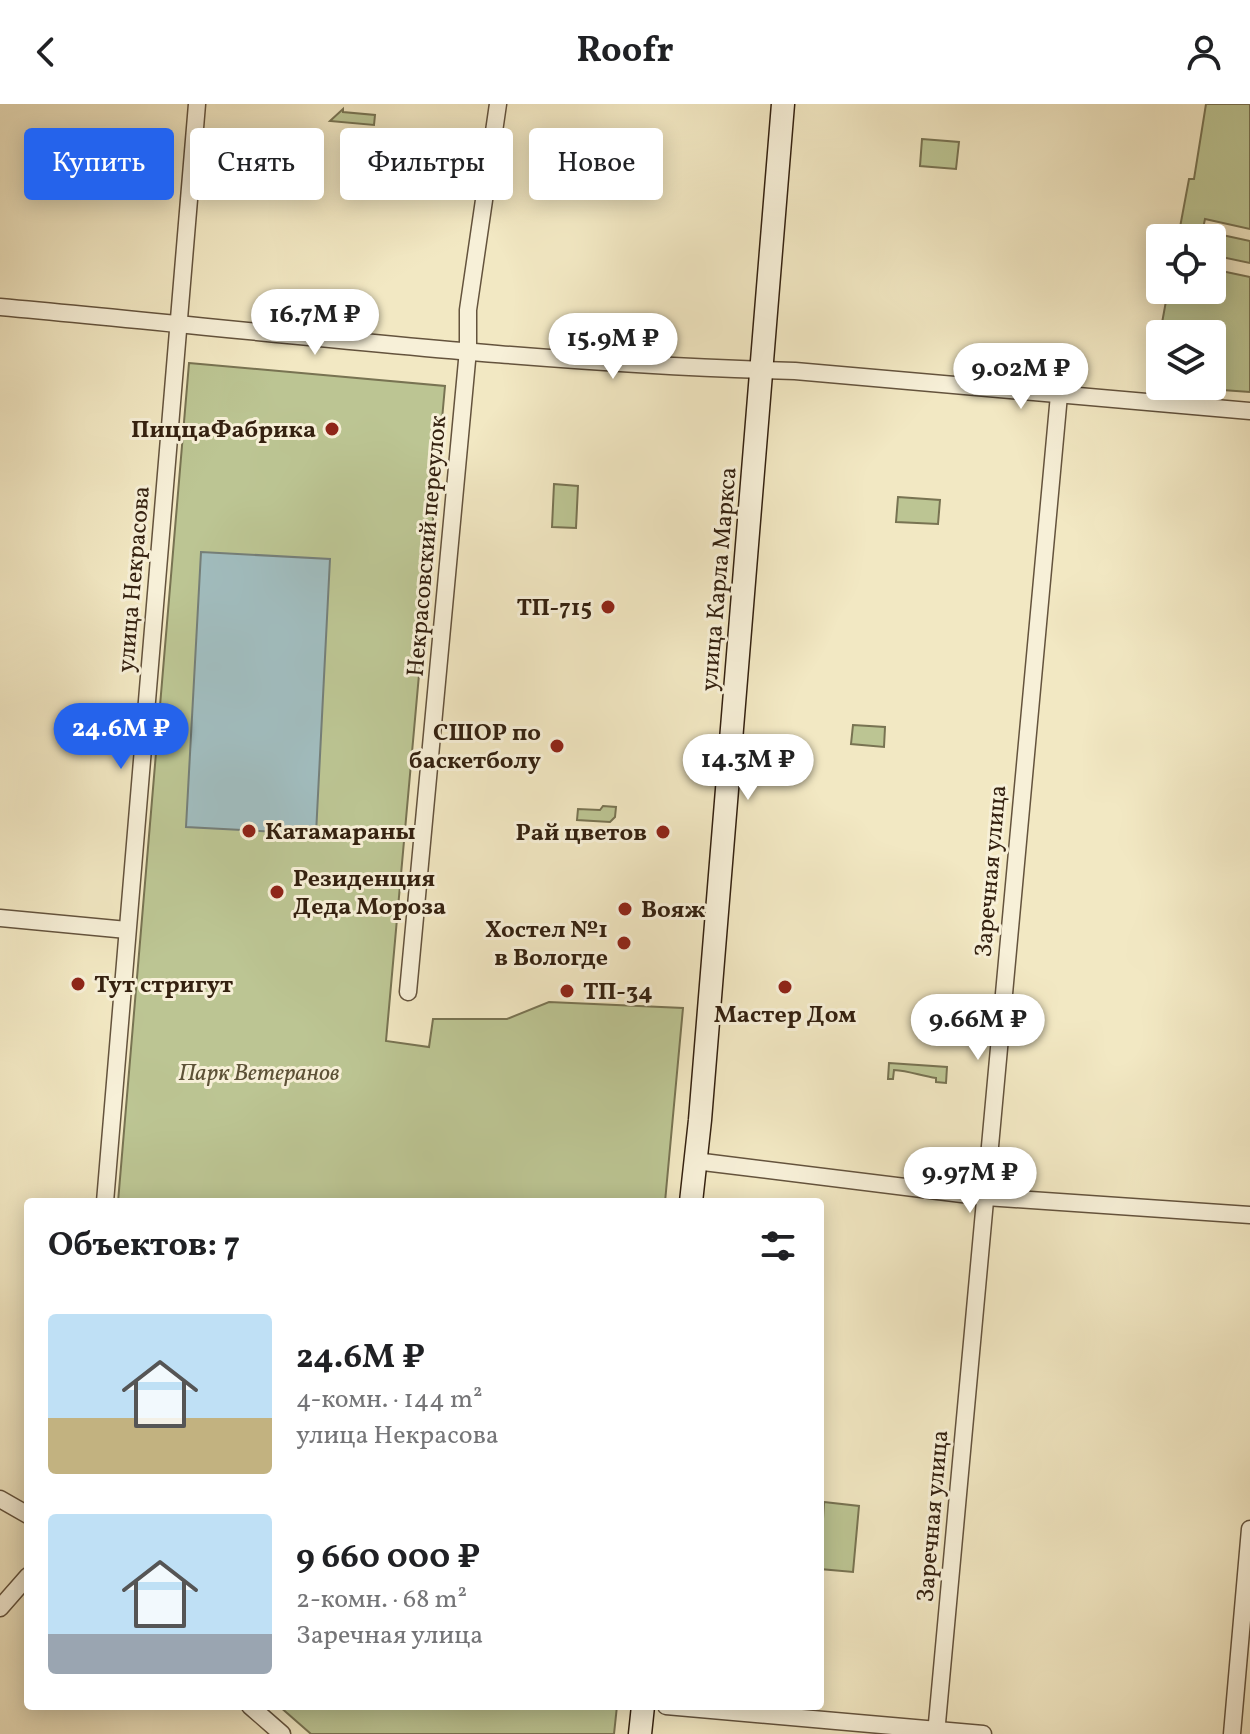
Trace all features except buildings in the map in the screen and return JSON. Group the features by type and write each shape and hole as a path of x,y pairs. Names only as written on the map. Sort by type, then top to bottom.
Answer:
{"street":[{"name":"улица Некрасова","path":"105,1198 197,104"},
{"name":"Некрасовский переулок","path":"408,992 468,350 468,310 498,104"},
{"name":"улица Карла Маркса","path":"691,1198 783,104"},
{"path":"0,307 468,350 795,371 1250,411"},
{"name":"Заречная улица","path":"937,1732 1059,395"},
{"path":"0,918 127,930"},
{"path":"695,1161 986,1197 1250,1215"},
{"path":"0,1499 24,1513"},
{"path":"1232,1734 1250,1529"},
{"path":"0,1608 24,1581"},
{"path":"255,1710 282,1734"},
{"path":"640,1734 643,1710"},
{"path":"708,1710 983,1734"}],"green space":[{"path":"1206,104 1250,104 1250,229 1205,219 1204,224 1181,224 1189,179 1194,179"},
{"path":"343,109 343,112 375,115 374,125 330,121"},
{"path":"922,139 959,142 956,169 920,166"},
{"path":"1226,236 1250,241 1250,263 1226,258"},
{"path":"1226,272 1250,277 1250,392 1226,390 1226,320 1163,320 1165,304 1226,304"},
{"name":"Парк Ветеранов","path":"189,363 445,386 386,1041 429,1047 433,1019 507,1019 549,1002 683,1008 665,1198 118,1198"},
{"path":"554,484 578,486 576,528 552,527"},
{"path":"898,497 940,500 938,524 896,522"},
{"path":"853,725 885,727 884,747 851,744"},
{"path":"603,806 616,807 615,817 610,822 577,820 578,809 600,810"},
{"path":"889,1063 947,1067 946,1083 936,1082 936,1078 894,1070 893,1079 888,1079"},
{"path":"824,1502 859,1506 853,1572 824,1569"},
{"path":"284,1710 617,1710 614,1734 311,1734"}],"water":[{"path":"201,552 330,559 316,834 186,827"}],"place":[{"name":"ПиццаФабрика","path":"332,429"},
{"name":"ТП-715","path":"608,607"},
{"name":"СШОР по баскетболу","path":"557,746"},
{"name":"Катамараны","path":"249,831"},
{"name":"Рай цветов","path":"663,832"},
{"name":"Резиденция Деда Мороза","path":"277,892"},
{"name":"Вояж","path":"625,909"},
{"name":"Хостел №1 в Вологде","path":"624,943"},
{"name":"Тут стригут","path":"78,984"},
{"name":"Мастер Дом","path":"785,987"},
{"name":"ТП-34","path":"567,991"}]}
